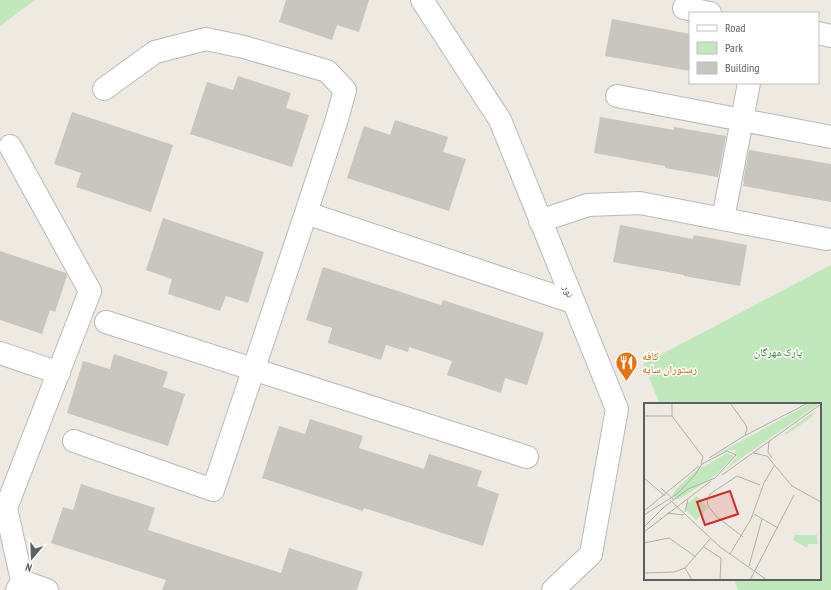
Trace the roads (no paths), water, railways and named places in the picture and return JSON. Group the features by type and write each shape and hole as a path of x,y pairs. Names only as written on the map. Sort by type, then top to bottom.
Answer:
{"street":[{"name":"نور","path":"422,0 500,120 617,410 591,554 553,590"},
{"path":"684,8 705,12"},
{"path":"819,33 831,36"},
{"path":"74,441 213,490 306,213 345,90 327,71 206,39 155,52 104,89"},
{"path":"723,219 749,84"},
{"path":"617,96 831,137"},
{"path":"10,146 90,291 59,373 3,507 20,585 47,590"},
{"path":"540,220 588,205 640,203 826,239"},
{"path":"306,213 573,302"},
{"path":"106,322 527,457"},
{"path":"0,352 59,373"}],"place":[{"name":"کافه رستوران سایه","path":"626,382"}],"park label":[{"name":"پارک مهرگان","path":"778,352"}]}
